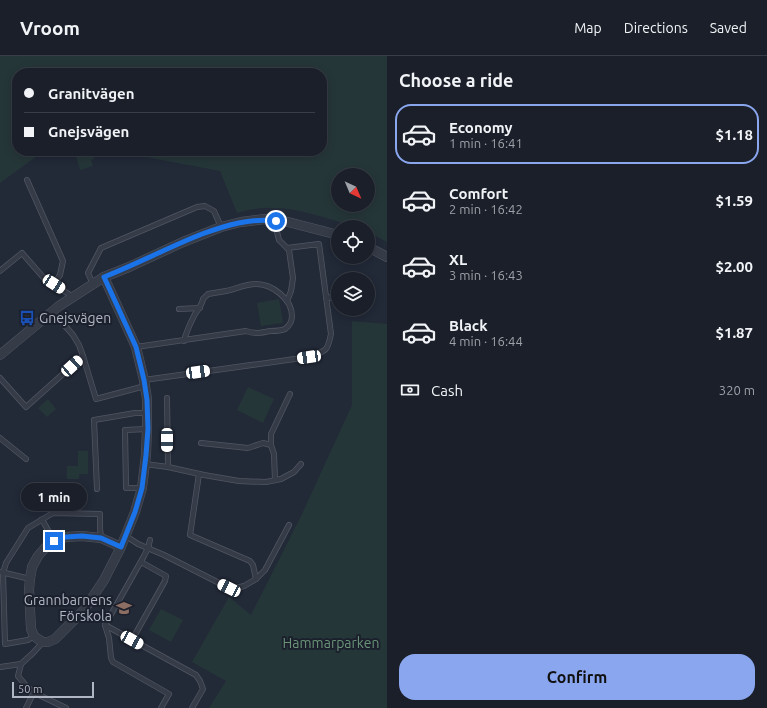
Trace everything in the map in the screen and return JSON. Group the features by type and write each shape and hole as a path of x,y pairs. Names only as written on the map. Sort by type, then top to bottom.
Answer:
{"street":[{"path":"0,355 52,312 104,277 182,242 221,227 241,222 264,219 288,222 331,233"},
{"path":"375,251 387,257"},
{"path":"104,277 136,347 145,383 148,429 142,488 135,512 121,547 104,580 84,610 55,639 48,642 38,640 34,636 31,628 29,589 32,567 38,556 54,541 66,537 82,536 101,538 121,547"}],"lane":[{"path":"27,180 63,261 60,275 52,283 45,285"},
{"path":"93,284 88,273 101,248 196,207 205,206 214,211 221,227"},
{"path":"276,228 279,240 289,250 294,278 292,291 287,301"},
{"path":"52,312 73,335 79,345 96,399 145,383 309,357 325,350 328,346 331,334 319,244 287,248"},
{"path":"0,270 22,253 43,278 73,297"},
{"path":"136,347 246,331 253,334 284,330 292,320 292,311 287,301 271,288 256,284 208,294 203,298 202,304 191,322 184,340"},
{"path":"326,297 331,298"},
{"path":"179,309 200,308"},
{"path":"0,378 26,407 83,356"},
{"path":"275,480 274,454 270,434 290,394"},
{"path":"167,398 168,467"},
{"path":"97,490 94,420 135,413 147,413"},
{"path":"142,488 126,488 125,430 148,429"},
{"path":"0,438 26,459"},
{"path":"201,443 248,448 263,443 271,445"},
{"path":"145,464 240,481 266,482 281,479 294,472 301,464"},
{"path":"199,474 190,535 250,561 253,566 256,579"},
{"path":"34,636 28,640 5,644 1,573 28,528 53,513 100,514 101,538"},
{"path":"41,520 54,541"},
{"path":"126,536 138,544 164,555 229,588 236,588 244,586 256,579 265,570 289,525"},
{"path":"150,540 141,562 105,625 109,638 111,658 114,662 169,694 161,708"},
{"path":"132,640 166,576 141,562"},
{"path":"1,573 30,579"},
{"path":"105,625 196,675 203,689 192,708"},
{"path":"43,642 21,664 18,676 34,692 66,708"},
{"path":"0,667 21,664"},
{"path":"26,708 34,692"}],"green space":[{"path":"0,56 387,56 387,242 375,236 375,220 333,220 282,208 260,208 237,213 220,171 140,156 327,156 327,68 12,68 12,156 37,156 0,183"},
{"path":"76,156 93,156 94,159 91,160 93,166 80,170"},
{"path":"279,299 283,323 261,326 257,303"},
{"name":"Hammarparken","path":"352,321 387,324 387,708 209,708 226,681 192,662 229,597 251,615 302,514 352,405"},
{"path":"248,387 274,399 263,423 237,410"},
{"path":"48,399 56,409 47,417 38,408"},
{"path":"78,451 88,451 88,474 79,474 79,479 67,479 67,466 78,466"},
{"path":"161,609 183,620 171,642 149,630"}],"place":[{"name":"Gnejsvägen","path":"27,318"},
{"name":"Grannbarnens Förskola","path":"124,608"}],"route":[{"path":"54,541 66,537 82,536 101,538 121,547 135,512 142,488 148,429 147,400 144,380 136,347 104,277 182,242 221,227 241,222 264,219 276,221"}]}
